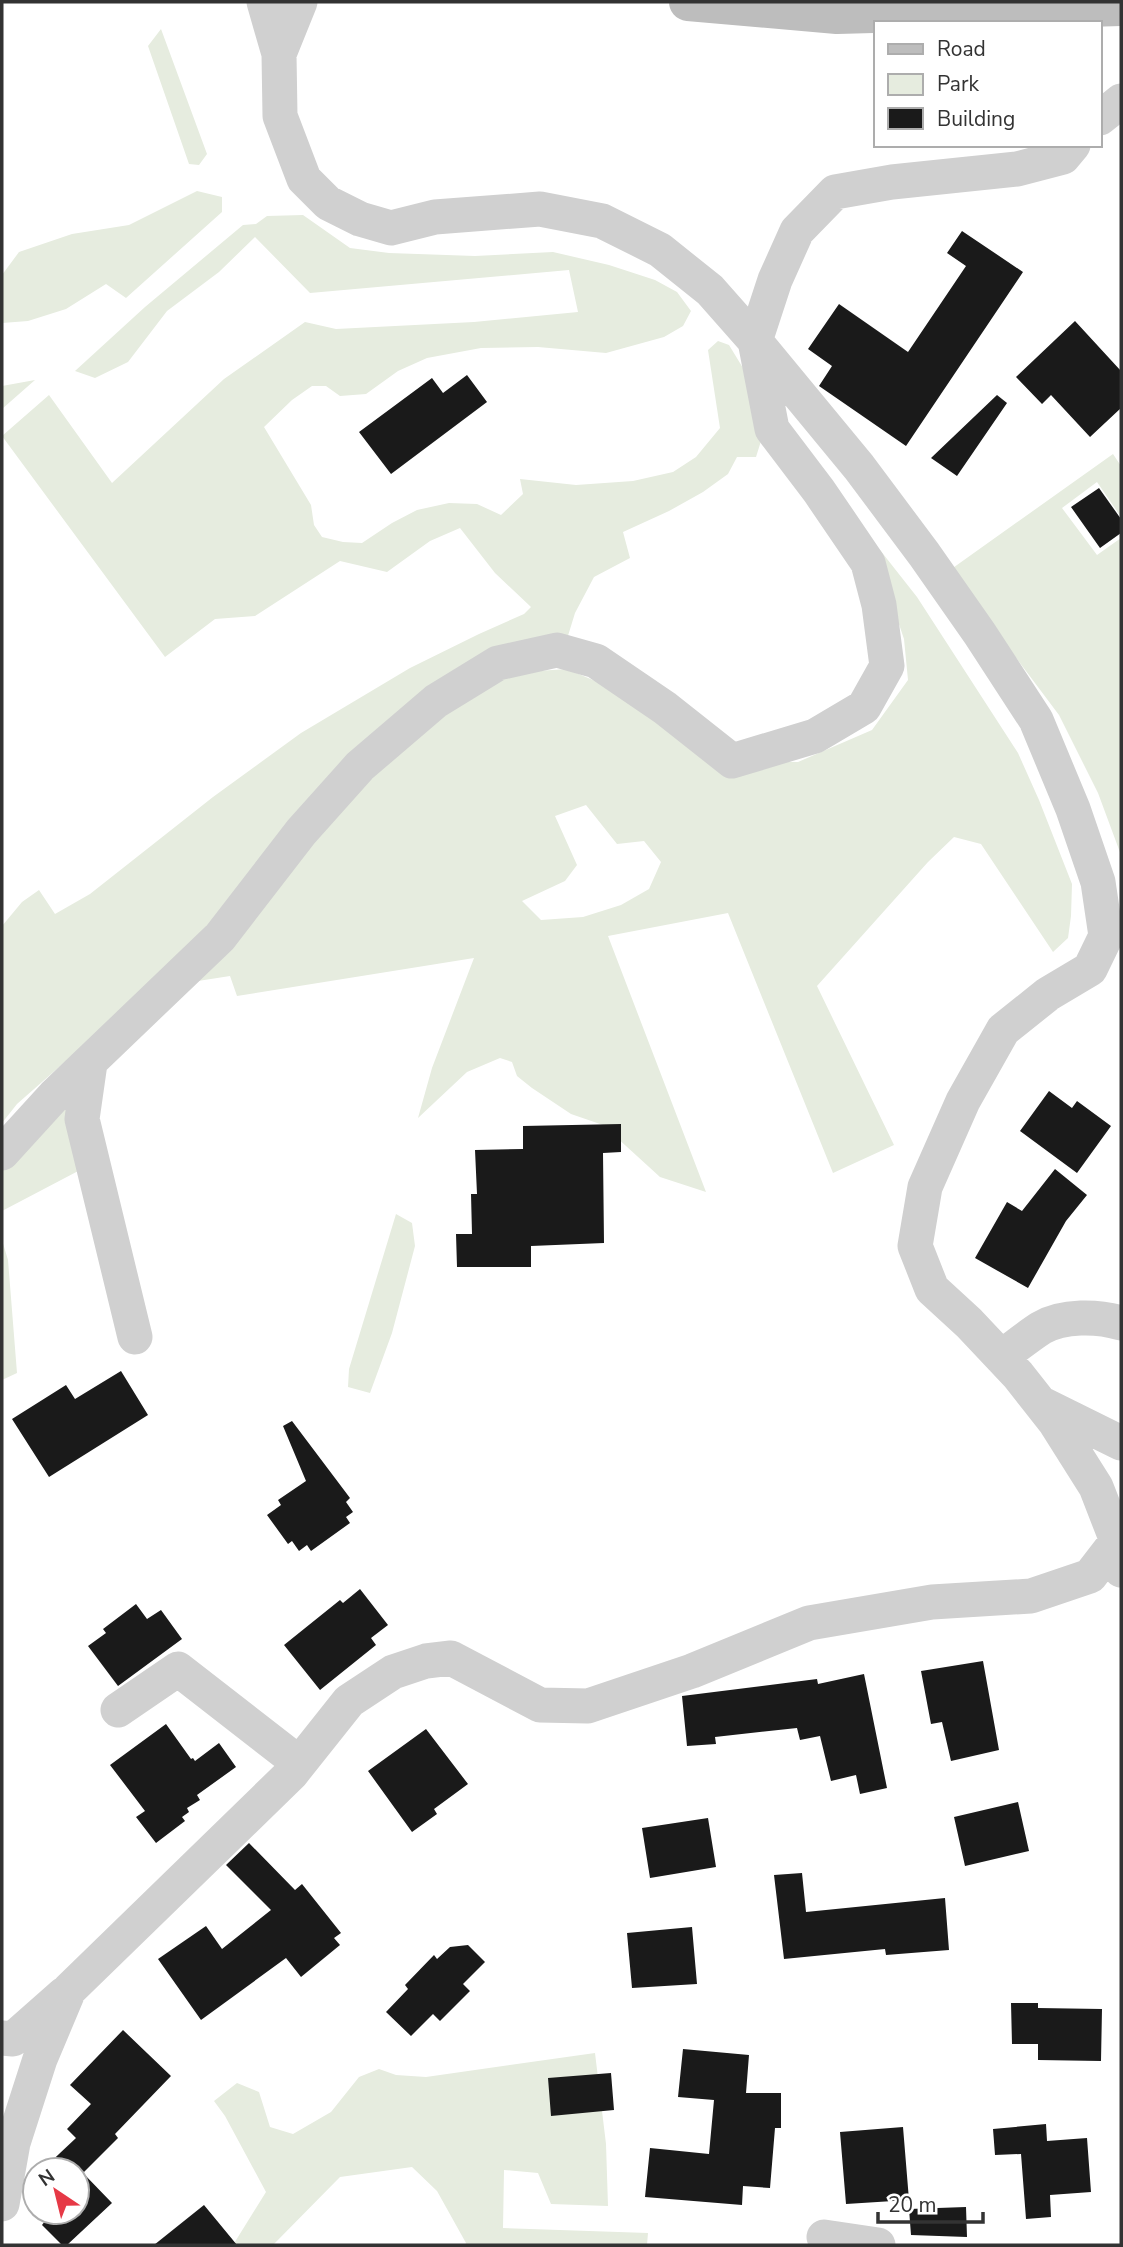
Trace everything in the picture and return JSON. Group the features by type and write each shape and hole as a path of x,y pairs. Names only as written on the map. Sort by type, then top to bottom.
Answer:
{"street":[{"path":"264,2 279,54 280,116 304,179 328,203 359,219 391,228 435,217 540,209 602,222 660,250 710,290 859,467 980,634 1036,720 1073,809 1098,882 1106,936 1121,969"},
{"path":"279,54 300,2"},
{"path":"688,2 837,15 1121,7"},
{"path":"1102,116 1121,101"},
{"path":"2,1153 54,1096 220,937 301,832 360,766 436,701 498,663 557,650 596,661 665,708 732,761 815,736 863,707 887,666 879,604 868,563 772,429 755,341 775,279 797,231 835,192 892,182 1017,169 1063,157 1071,147"},
{"path":"2,2038 13,2039 69,1990 290,1774 349,1701 393,1672 426,1661 451,1658 540,1705 588,1706 692,1671 809,1623 932,1602 1031,1596 1090,1576 1119,1555 1096,1487 1055,1422 969,1323 932,1289 915,1246 925,1187 963,1101 1003,1030 1048,994 1090,969 1106,936"},
{"path":"90,1063 82,1119 135,1337"},
{"path":"1000,1357 1043,1327 1069,1319 1107,1319 1121,1323"},
{"path":"1041,1404 1121,1443"},
{"path":"118,1710 178,1668 299,1763"},
{"path":"2,2204 13,2143 40,2059 69,1990"},
{"path":"824,2237 878,2245"}],"green space":[{"path":"161,29 207,154 199,165 189,164 148,46"},
{"path":"197,191 222,197 222,212 126,298 106,284 66,309 28,321 2,323 2,275 19,252 72,234 129,225"},
{"path":"303,215 350,248 389,253 475,256 553,252 609,265 655,280 677,292 691,311 683,326 664,337 606,353 538,347 481,348 427,358 398,371 366,394 340,396 326,386 312,386 292,400 264,427 311,505 314,525 322,537 362,543 417,510 449,503 477,504 501,515 523,494 520,479 576,485 633,481 673,472 696,457 720,428 708,350 718,341 729,345 743,368 761,441 756,457 737,457 728,474 703,492 623,532 630,558 594,577 575,613 567,639 499,648 200,943 17,1104 2,1123 2,926 22,902 39,890 55,914 90,894 213,797 301,733 410,668 524,614 531,607 495,573 460,528 430,541 387,572 340,561 255,616 215,619 165,657 2,436 49,395 112,483 224,379 305,322 336,329 474,322 578,312 569,270 310,293 255,237 219,272 167,311 128,362 95,378 75,371 145,307 243,225 256,224 267,216"},
{"path":"35,380 2,409 2,386"},
{"path":"1113,454 1121,466 1121,517 1097,482 1062,508 1097,555 1121,538 1121,855 1098,793 1059,715 950,570"},
{"path":"880,550 917,597 1018,753 1072,884 1068,938 1053,952 981,844 954,837 928,862 817,986 894,1145 833,1173 728,913 608,936 706,1192 660,1177 603,1125 571,1114 517,1076 512,1062 500,1058 467,1072 418,1118 432,1068 474,958 237,996 230,976 198,981 358,781 440,712 507,673 567,669 607,686 732,761 798,762 872,730 908,680 904,639 876,556","holes":["586,805 617,844 644,841 661,862 649,889 621,905 583,917 541,920 522,901 565,881 577,865 555,816"]},
{"path":"69,1108 82,1169 2,1211 2,1169 48,1111"},
{"path":"396,1214 412,1223 415,1246 392,1333 370,1393 348,1387 349,1369"},
{"path":"2,1240 8,1260 17,1373 2,1380"},
{"path":"595,2053 606,2144 608,2206 551,2204 538,2173 504,2170 503,2228 648,2233 647,2245 465,2245 437,2191 412,2167 340,2177 273,2245 233,2245 266,2192 225,2116 214,2101 237,2083 259,2092 270,2127 293,2134 331,2112 359,2077 379,2069 396,2075 426,2077"}],"building":[{"path":"962,231 1023,272 906,446 819,386 832,366 808,349 839,304 908,352 966,266 947,253"},
{"path":"1075,321 1121,371 1121,408 1090,437 1051,395 1042,404 1016,377"},
{"path":"467,375 487,402 391,474 359,432 432,378 443,393"},
{"path":"997,395 1007,403 957,476 931,458"},
{"path":"1099,488 1121,519 1121,533 1100,548 1071,507"},
{"path":"1049,1091 1072,1108 1077,1101 1111,1126 1077,1173 1020,1131"},
{"path":"621,1124 621,1152 603,1153 604,1243 531,1246 531,1267 457,1267 456,1234 472,1234 471,1194 477,1194 475,1150 523,1149 523,1126"},
{"path":"1055,1169 1087,1195 1066,1221 1028,1288 975,1258 1007,1202 1022,1211"},
{"path":"121,1371 148,1415 49,1477 12,1419 66,1385 75,1399"},
{"path":"292,1421 350,1498 346,1502 353,1512 346,1517 350,1523 311,1551 307,1545 299,1551 292,1541 288,1544 267,1515 281,1505 278,1500 306,1481 283,1426"},
{"path":"360,1589 388,1625 371,1638 376,1645 320,1690 284,1645 340,1600 343,1603"},
{"path":"136,1604 147,1619 161,1610 182,1639 118,1686 88,1646 106,1633 103,1629"},
{"path":"983,1661 999,1750 951,1761 942,1722 931,1724 921,1671"},
{"path":"864,1674 887,1788 860,1794 856,1775 831,1781 820,1736 800,1740 797,1728 715,1737 716,1744 687,1746 682,1696 817,1679 818,1684"},
{"path":"166,1724 191,1759 195,1761 219,1743 236,1767 197,1795 200,1800 187,1808 189,1812 182,1817 185,1821 156,1843 136,1817 145,1811 110,1765"},
{"path":"426,1729 468,1784 434,1809 437,1814 412,1832 368,1771"},
{"path":"1018,1802 1029,1851 965,1866 954,1817"},
{"path":"708,1818 716,1867 650,1878 642,1828"},
{"path":"249,1843 295,1890 302,1884 341,1933 334,1938 340,1945 301,1977 286,1958 201,2020 158,1959 206,1926 222,1949 271,1910 226,1865"},
{"path":"802,1873 806,1912 945,1898 949,1950 886,1955 885,1949 784,1959 774,1875"},
{"path":"692,1927 697,1984 632,1988 627,1933"},
{"path":"468,1945 485,1962 463,1984 470,1991 440,2021 433,2014 411,2036 386,2012 408,1989 405,1985 434,1955 437,1959 450,1947"},
{"path":"1011,2003 1038,2003 1038,2008 1102,2009 1101,2061 1038,2060 1038,2044 1012,2044"},
{"path":"123,2030 171,2076 115,2134 118,2138 91,2165 91,2156 57,2156 76,2138 67,2129 91,2104 70,2085"},
{"path":"683,2049 749,2055 746,2093 781,2093 781,2128 775,2128 770,2188 743,2186 742,2205 645,2197 650,2148 709,2154 714,2100 678,2097"},
{"path":"611,2073 614,2110 551,2116 548,2078"},
{"path":"1046,2124 1047,2141 1087,2138 1091,2192 1050,2195 1051,2217 1026,2219 1021,2154 995,2155 993,2129"},
{"path":"903,2127 909,2200 846,2204 840,2132"},
{"path":"91,2181 112,2203 91,2223"},
{"path":"204,2205 237,2245 154,2245"},
{"path":"966,2207 967,2237 911,2235 909,2209"},
{"path":"43,2226 87,2226 67,2245 62,2245"}]}
